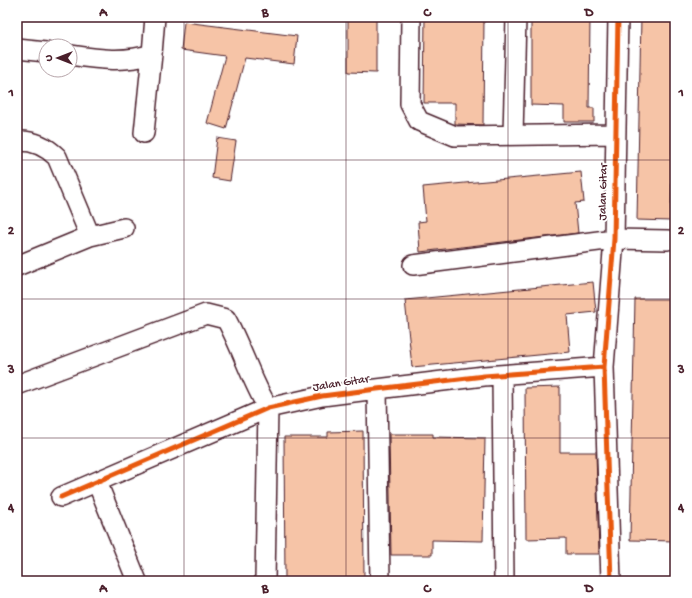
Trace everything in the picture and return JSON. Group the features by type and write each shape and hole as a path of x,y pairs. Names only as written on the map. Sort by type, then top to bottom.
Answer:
{"street":[{"path":"144,132 156,17"},
{"path":"411,17 410,104 419,121 455,136 615,134"},
{"path":"513,135 516,17"},
{"name":"Jalan Gitar","path":"611,581 604,367 614,239 618,17"},
{"path":"17,49 38,51"},
{"path":"78,56 116,61 139,58 152,54"},
{"path":"17,141 27,140 47,147 57,157 90,236"},
{"path":"17,266 90,236 124,228"},
{"path":"413,265 614,239 668,240"},
{"path":"17,384 206,314 226,319 235,334 258,391 268,408 265,581"},
{"name":"Jalan Gitar","path":"61,497 268,408 322,396 377,389 604,367"},
{"path":"502,376 504,581"},
{"name":"Jalan Gitar","path":"377,389 380,581"},
{"path":"97,482 137,581"}],"building":[{"path":"348,17 376,17 376,73 348,72"},
{"path":"425,17 484,17 483,125 455,124 455,103 424,103"},
{"path":"531,17 590,17 589,108 594,108 594,122 564,122 564,106 531,105"},
{"path":"641,17 674,17 671,221 637,220"},
{"path":"184,22 297,36 294,64 245,58 226,129 207,123 225,56 181,50"},
{"path":"217,138 236,141 230,181 212,178"},
{"path":"581,172 584,202 575,203 578,233 420,252 418,222 426,221 423,187"},
{"path":"593,282 596,312 567,315 570,352 412,367 405,300"},
{"path":"635,299 675,299 675,541 630,540"},
{"path":"560,387 560,452 596,452 599,554 566,554 566,538 526,539 525,388"},
{"path":"363,431 364,581 285,581 284,437 328,437 328,432"},
{"path":"389,434 433,434 433,437 485,438 483,541 432,540 432,555 391,555"}],"cycle path":[{"path":"611,581 604,367 614,239 618,17"},
{"path":"61,497 268,408 322,396 377,389 484,376 604,367"}]}
